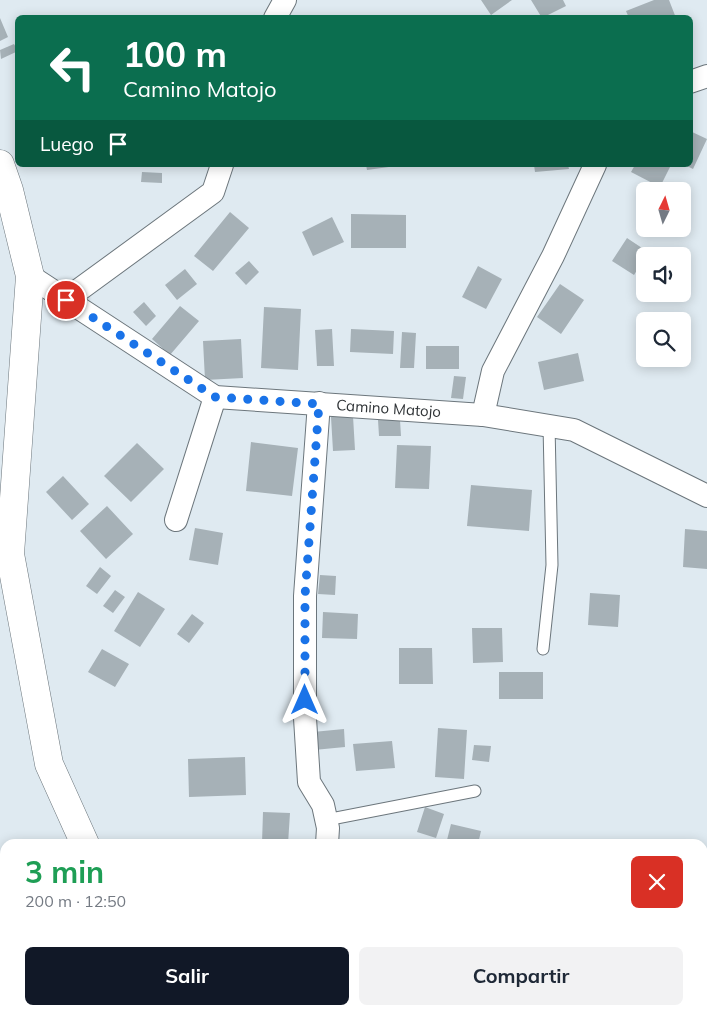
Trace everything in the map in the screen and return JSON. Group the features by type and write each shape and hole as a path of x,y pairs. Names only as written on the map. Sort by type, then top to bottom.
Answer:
{"street":[{"path":"276,15 284,0"},
{"path":"693,81 707,76"},
{"path":"0,164 10,190 30,276 10,554 49,764 83,839"},
{"path":"66,300 213,192 221,167"},
{"path":"483,415 493,371 553,256 594,167"},
{"name":"Camino Matojo","path":"30,276 215,397 483,415 574,430 707,496"},
{"path":"176,520 215,397"},
{"path":"319,404 305,596 305,718 309,782 322,805 328,828 327,839"}],"lane":[{"path":"543,649 552,565 549,426"},
{"path":"326,820 475,791"}],"building":[{"path":"481,0 512,0 491,15"},
{"path":"531,0 563,0 566,6 548,15 540,15"},
{"path":"654,0 669,0 675,15 628,15 626,11"},
{"path":"0,18 8,37 0,41"},
{"path":"14,44 15,46 15,52 1,59 0,50"},
{"path":"693,132 707,139 693,169 689,167 693,167"},
{"path":"366,167 389,167 367,170"},
{"path":"534,167 568,167 569,169 535,172"},
{"path":"634,167 670,167 662,182 650,182 631,172"},
{"path":"142,172 162,173 162,183 141,182"},
{"path":"230,212 249,228 213,271 194,256"},
{"path":"351,214 406,215 406,248 351,248"},
{"path":"332,217 344,242 313,256 302,232"},
{"path":"627,238 640,247 636,247 636,272 634,275 612,261"},
{"path":"249,261 259,272 246,285 235,273"},
{"path":"478,266 502,279 486,309 462,297"},
{"path":"185,269 197,284 177,300 165,285"},
{"path":"560,284 584,300 561,334 537,317"},
{"path":"144,302 156,316 146,326 133,312"},
{"path":"180,306 199,321 170,355 152,339"},
{"path":"264,307 301,309 298,370 261,368"},
{"path":"332,329 334,366 317,366 315,330"},
{"path":"351,329 394,331 393,354 350,352"},
{"path":"402,332 416,333 414,368 400,368"},
{"path":"241,339 243,378 205,380 203,341"},
{"path":"426,346 459,346 459,369 426,369"},
{"path":"578,353 584,381 544,390 538,362"},
{"path":"454,376 466,377 463,399 451,398"},
{"path":"353,416 355,450 333,451 331,417"},
{"path":"378,420 400,420 401,436 379,436"},
{"path":"251,442 298,448 292,496 246,491"},
{"path":"137,443 164,469 131,502 104,476"},
{"path":"397,445 431,446 429,489 395,488"},
{"path":"63,476 89,504 72,520 46,492"},
{"path":"471,485 532,490 529,531 467,526"},
{"path":"107,506 133,534 106,559 80,531"},
{"path":"195,528 223,533 218,565 189,560"},
{"path":"685,529 707,531 707,569 683,567"},
{"path":"100,567 111,576 97,594 86,586"},
{"path":"320,575 336,576 335,595 318,594"},
{"path":"115,590 125,597 113,613 103,606"},
{"path":"138,592 165,609 140,647 114,631"},
{"path":"590,593 620,595 618,627 588,625"},
{"path":"323,612 358,614 357,639 322,638"},
{"path":"192,614 204,623 189,643 177,634"},
{"path":"472,628 502,628 503,662 473,663"},
{"path":"399,648 432,648 433,684 399,684"},
{"path":"102,649 129,664 115,687 88,672"},
{"path":"499,672 543,672 543,699 499,699"},
{"path":"438,728 467,730 464,779 435,777"},
{"path":"344,729 345,747 314,750 313,732"},
{"path":"392,741 395,768 356,771 353,744"},
{"path":"474,745 491,746 489,762 472,760"},
{"path":"245,757 246,795 189,797 188,759"},
{"path":"425,807 444,814 436,838 417,832"},
{"path":"263,812 290,813 288,839 262,839"},
{"path":"451,824 481,831 479,839 447,839"}],"route":[{"path":"66,300 215,397 319,404 305,596 305,700"}]}
